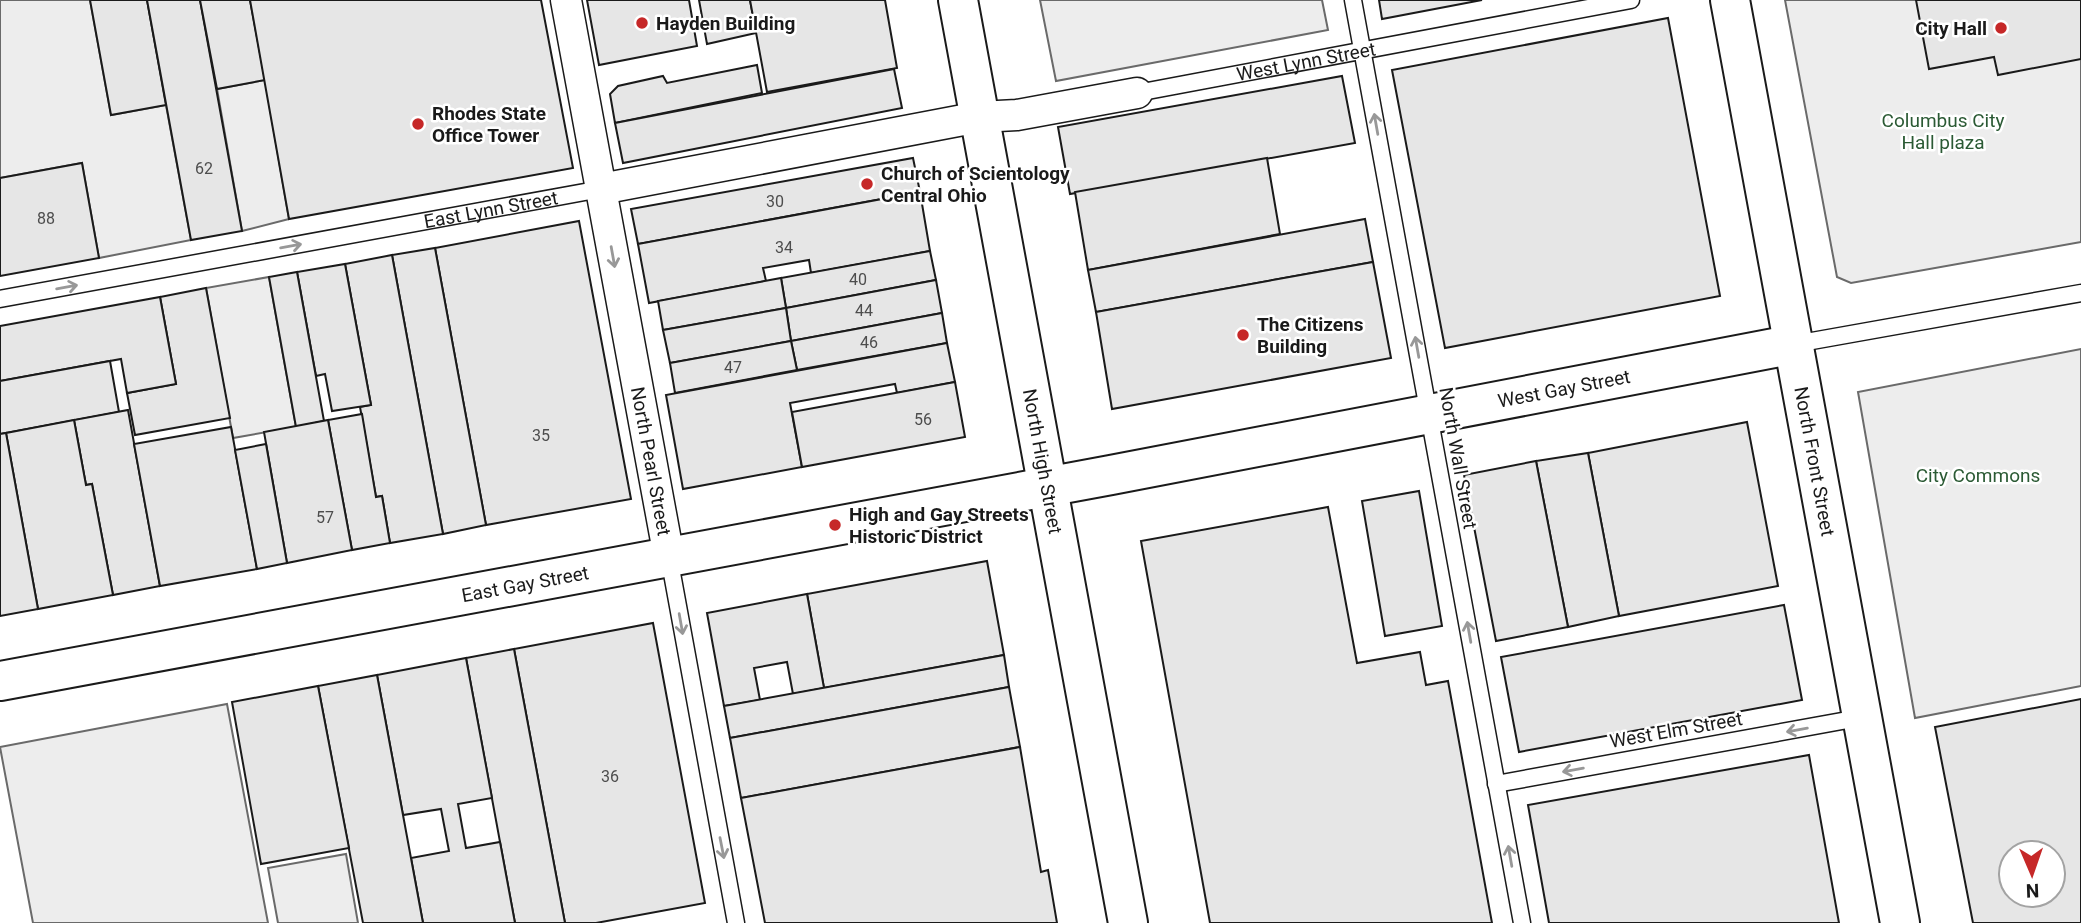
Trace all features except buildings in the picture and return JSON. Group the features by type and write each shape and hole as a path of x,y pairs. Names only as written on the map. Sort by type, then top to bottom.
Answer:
{"street":[{"name":"North Pearl Street","path":"566,0 669,557"},
{"name":"North High Street","path":"958,0 1128,923"},
{"name":"North Front Street","path":"1730,0 1900,923"},
{"name":"West Lynn Street","path":"979,117 1017,115 1138,93"},
{"name":"East Lynn Street","path":"601,190 979,117"},
{"name":"West Gay Street","path":"1048,487 1795,344"},
{"name":"East Gay Street","path":"0,681 1048,487"}],"lane":[{"name":"North Wall Street","path":"1353,0 1522,923"},
{"name":"West Lynn Street","path":"1138,93 1631,0"},
{"name":"East Lynn Street","path":"0,299 601,190"},
{"name":"West Gay Street","path":"1795,344 2081,293"},
{"name":"North Pearl Street","path":"669,557 735,923"},
{"name":"West Elm Street","path":"1496,784 1864,718"}],"shaded area":[{"path":"0,0 90,0 111,115 166,105 191,240 99,258 82,163 0,178"},
{"path":"1040,0 1322,0 1328,30 1056,81"},
{"name":"Columbus City Hall plaza","path":"1785,0 2081,0 2081,242 1851,283 1837,277"},
{"path":"265,80 289,219 242,231 217,89"},
{"path":"269,277 296,427 233,438 206,288"},
{"name":"City Commons","path":"2081,349 2081,686 1915,718 1858,392"},
{"path":"227,704 268,923 33,923 0,747"},
{"path":"346,854 358,923 278,923 268,868"}],"place":[{"name":"Hayden Building","path":"642,23"},
{"name":"City Hall","path":"2001,28"},
{"name":"Rhodes State Office Tower","path":"418,124"},
{"name":"Church of Scientology Central Ohio","path":"867,184"},
{"name":"The Citizens Building","path":"1243,335"},
{"name":"High and Gay Streets Historic District","path":"835,525"}]}
